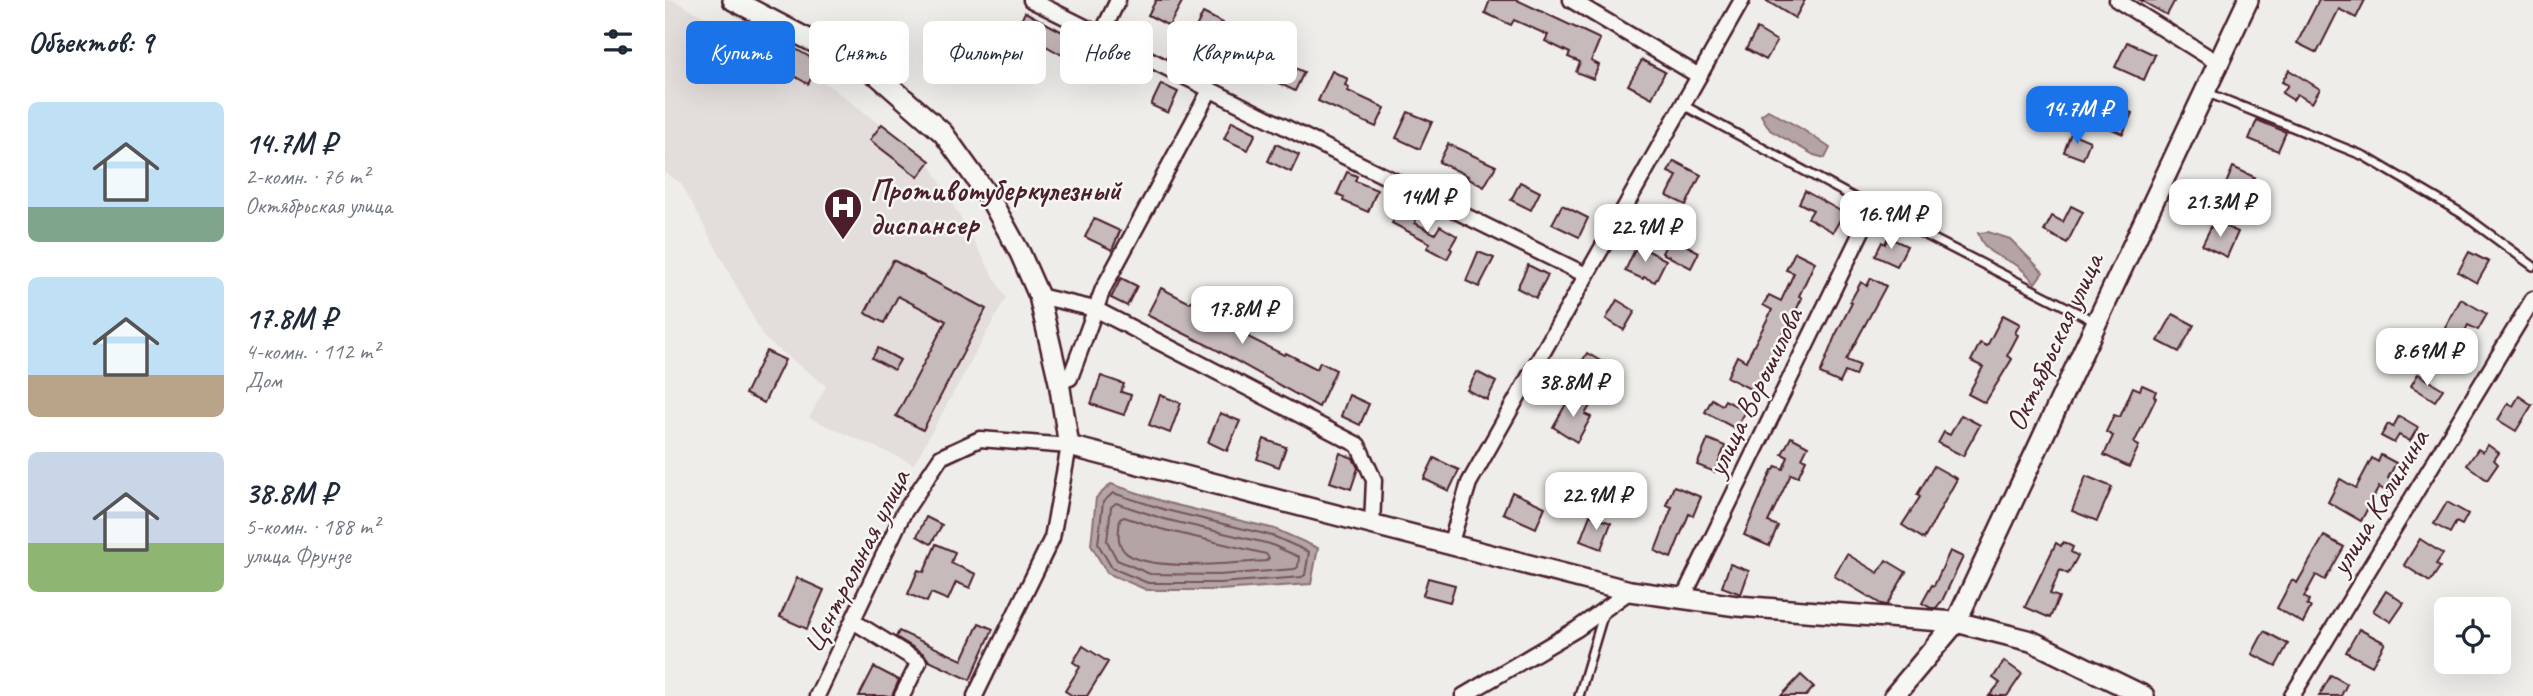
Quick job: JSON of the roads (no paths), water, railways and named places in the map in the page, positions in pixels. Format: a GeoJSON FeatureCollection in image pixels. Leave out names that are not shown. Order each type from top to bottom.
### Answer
{"type":"FeatureCollection","features":[{"type":"Feature","properties":{"kind":"street"},"geometry":{"type":"LineString","coordinates":[[733,0],[877,75],[943,133],[989,197],[1020,253],[1039,296],[1059,382],[1069,446],[1052,538],[975,696]]}},
{"type":"Feature","properties":{"kind":"street"},"geometry":{"type":"LineString","coordinates":[[1031,0],[1073,21]]}},
{"type":"Feature","properties":{"kind":"street"},"geometry":{"type":"LineString","coordinates":[[1108,21],[1118,0]]}},
{"type":"Feature","properties":{"kind":"street"},"geometry":{"type":"LineString","coordinates":[[1571,0],[1699,76]]}},
{"type":"Feature","properties":{"kind":"street"},"geometry":{"type":"LineString","coordinates":[[1450,545],[1469,483],[1742,0]]}},
{"type":"Feature","properties":{"kind":"street"},"geometry":{"type":"LineString","coordinates":[[2117,0],[2218,64]]}},
{"type":"Feature","properties":{"kind":"street","name":"Октябрьская улица"},"geometry":{"type":"LineString","coordinates":[[1894,696],[1956,622],[2248,0]]}},
{"type":"Feature","properties":{"kind":"street"},"geometry":{"type":"LineString","coordinates":[[1153,61],[1586,275]]}},
{"type":"Feature","properties":{"kind":"street"},"geometry":{"type":"LineString","coordinates":[[1059,382],[1070,378],[1094,309],[1210,90]]}},
{"type":"Feature","properties":{"kind":"street","name":"улица Ворошилова"},"geometry":{"type":"LineString","coordinates":[[1683,598],[1873,208]]}},
{"type":"Feature","properties":{"kind":"street"},"geometry":{"type":"LineString","coordinates":[[1039,296],[1094,309],[1359,445],[1374,480],[1372,525]]}},
{"type":"Feature","properties":{"kind":"street","name":"улица Калинина"},"geometry":{"type":"LineString","coordinates":[[2291,696],[2533,299]]}},
{"type":"Feature","properties":{"kind":"street","name":"Центральная улица"},"geometry":{"type":"LineString","coordinates":[[817,696],[903,514],[941,457],[980,439],[1069,446]]}},
{"type":"Feature","properties":{"kind":"street"},"geometry":{"type":"LineString","coordinates":[[1069,446],[1630,591],[1737,606],[1956,622],[2031,641],[2144,696]]}},
{"type":"Feature","properties":{"kind":"street"},"geometry":{"type":"LineString","coordinates":[[1463,696],[1577,629],[1630,591]]}},
{"type":"Feature","properties":{"kind":"street"},"geometry":{"type":"LineString","coordinates":[[853,621],[919,662],[902,696]]}},
{"type":"Feature","properties":{"kind":"lane"},"geometry":{"type":"LineString","coordinates":[[2204,92],[2364,156],[2461,213],[2533,266]]}},
{"type":"Feature","properties":{"kind":"lane"},"geometry":{"type":"LineString","coordinates":[[1683,105],[1873,208],[2097,322]]}},
{"type":"Feature","properties":{"kind":"lane"},"geometry":{"type":"LineString","coordinates":[[1579,696],[1606,608]]}},
{"type":"Feature","properties":{"kind":"water"},"geometry":{"type":"Polygon","coordinates":[[[1768,110],[1830,148],[1825,158],[1814,155],[1770,130],[1761,115],[1768,110]]]}},
{"type":"Feature","properties":{"kind":"water"},"geometry":{"type":"Polygon","coordinates":[[[1988,232],[2010,239],[2043,272],[2035,283],[2018,266],[1989,251],[1978,233],[1988,232]]]}},
{"type":"Feature","properties":{"kind":"water"},"geometry":{"type":"Polygon","coordinates":[[[1111,484],[1168,503],[1275,529],[1318,548],[1311,584],[1220,590],[1147,590],[1107,573],[1091,545],[1096,498],[1111,484]]]}},
{"type":"Feature","properties":{"kind":"place","name":"Противотуберкулезный диспансер"},"geometry":{"type":"Point","coordinates":[843,241]}}]}
